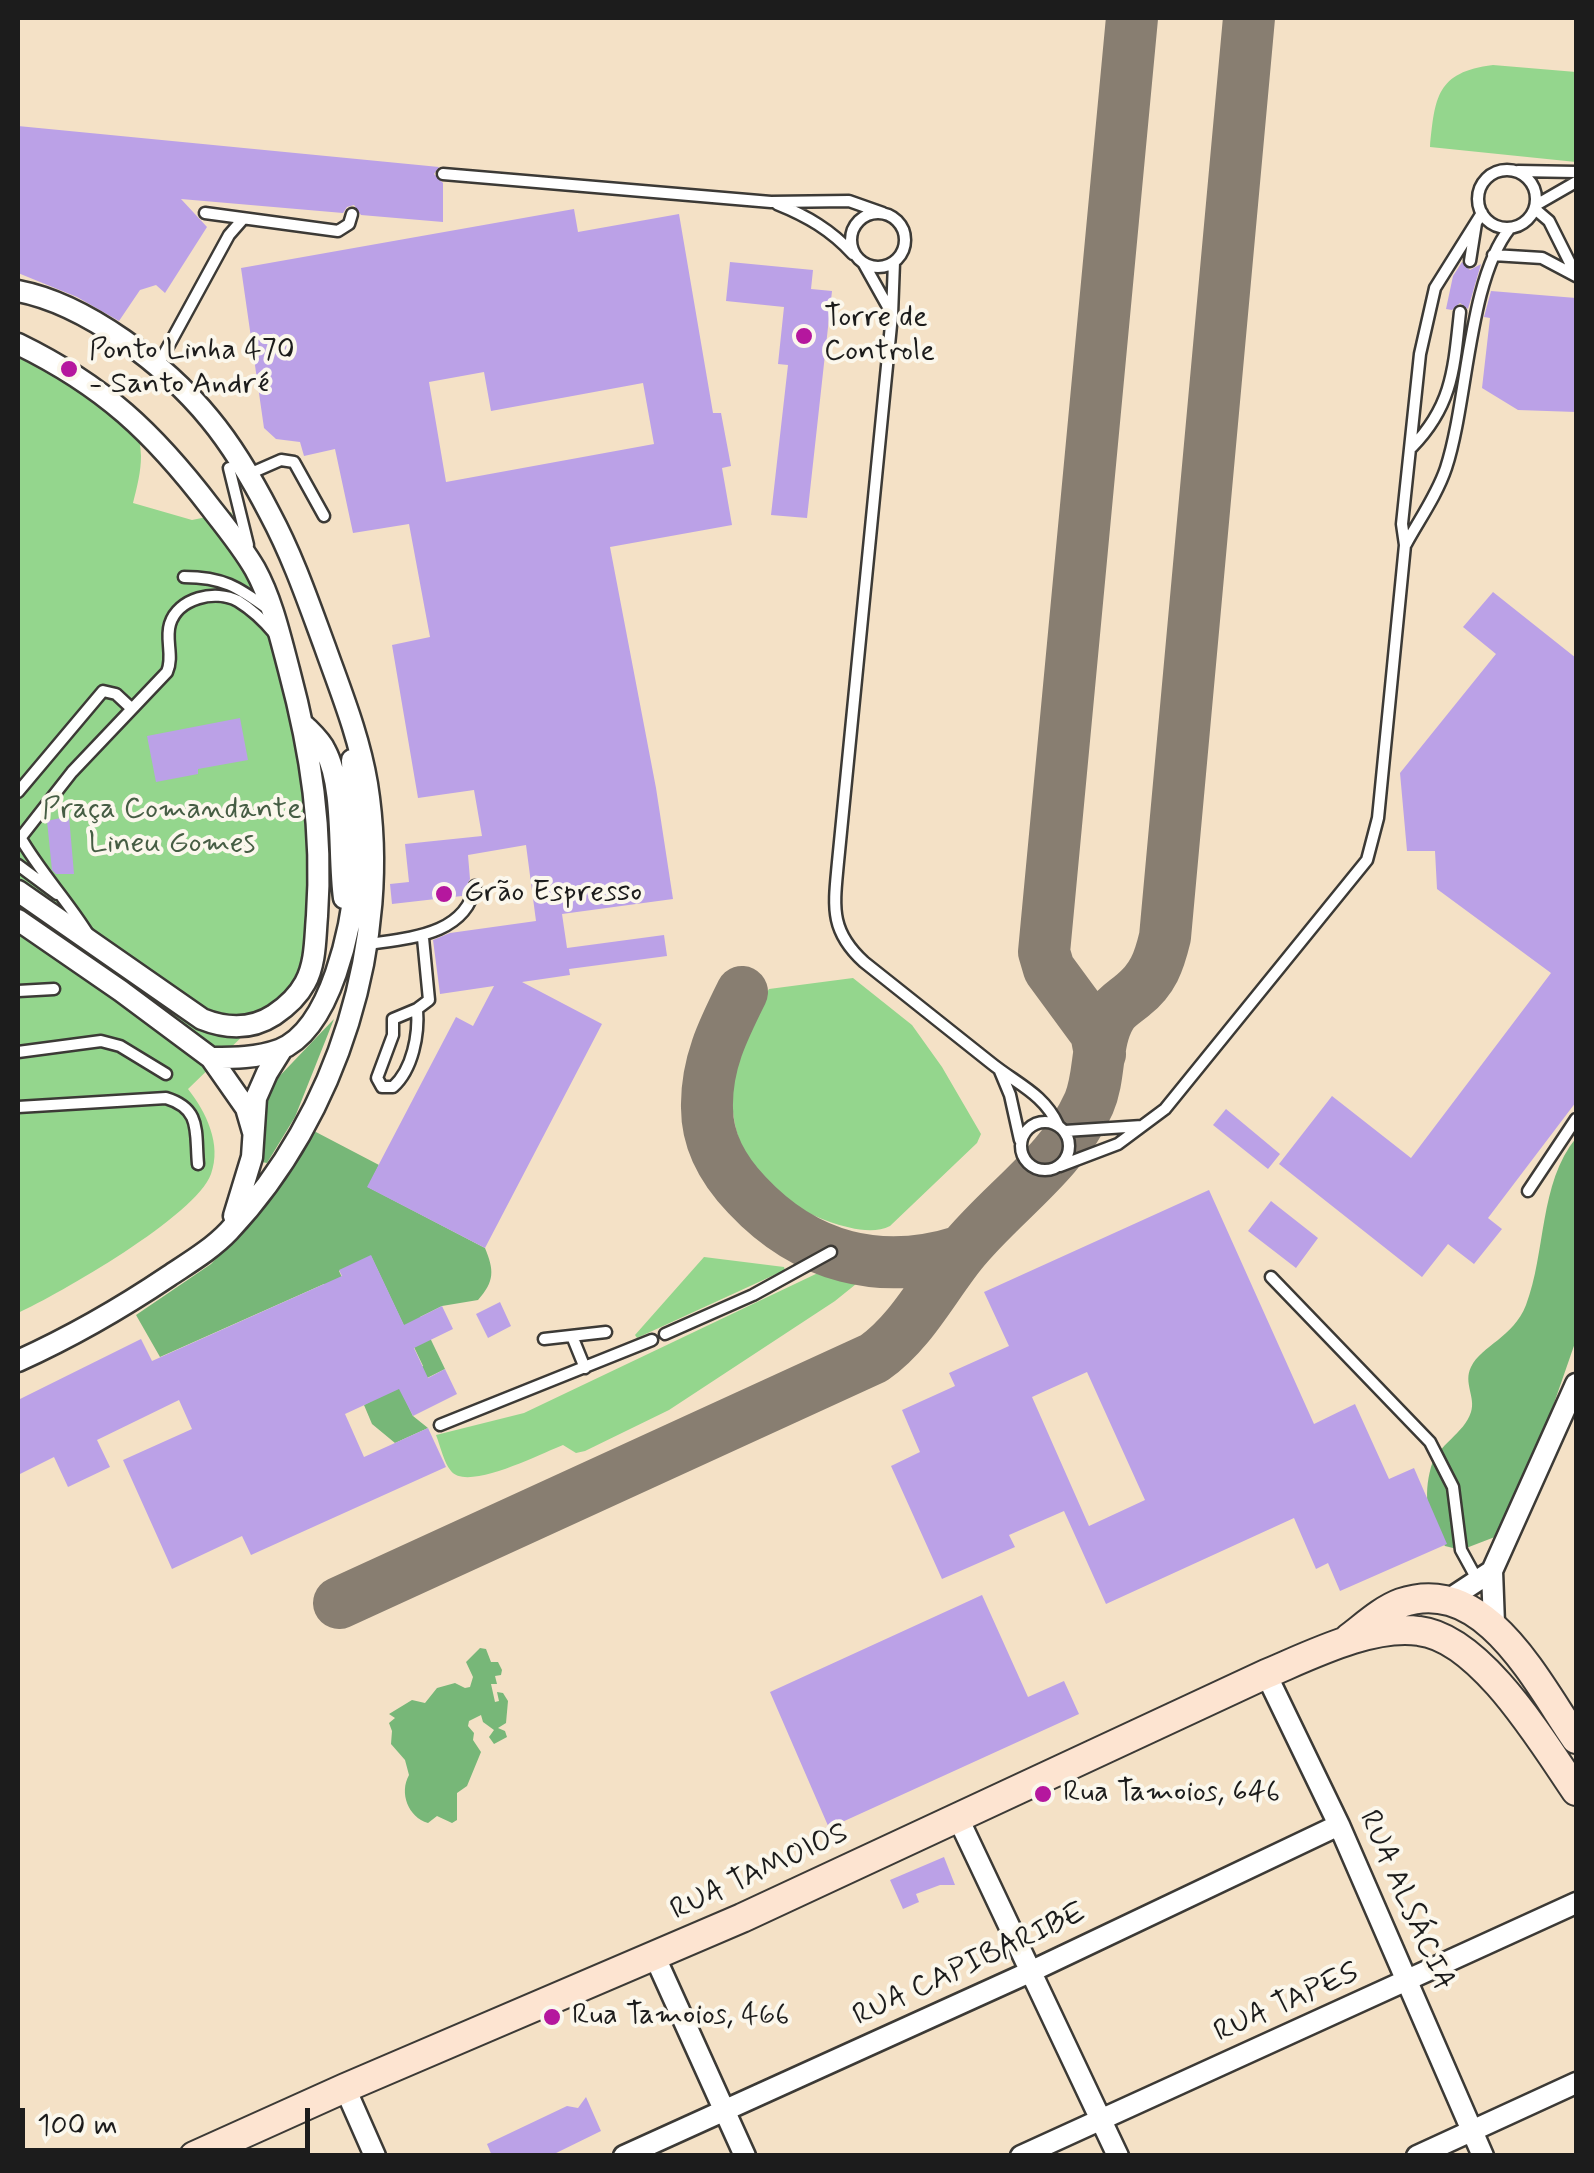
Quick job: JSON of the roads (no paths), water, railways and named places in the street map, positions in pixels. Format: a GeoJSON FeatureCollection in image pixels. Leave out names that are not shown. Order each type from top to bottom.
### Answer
{"type":"FeatureCollection","features":[{"type":"Feature","properties":{"kind":"main road","name":"RUA TAMOIOS"},"geometry":{"type":"LineString","coordinates":[[194,2156],[655,1957],[1266,1674],[1348,1640],[1398,1604],[1419,1599],[1448,1600]]}},
{"type":"Feature","properties":{"kind":"main road"},"geometry":{"type":"LineString","coordinates":[[1576,1739],[1494,1624],[1448,1600],[1427,1614],[1420,1630],[1459,1648],[1489,1676],[1576,1791]]}},
{"type":"Feature","properties":{"kind":"main road"},"geometry":{"type":"LineString","coordinates":[[1459,1648],[1480,1642],[1494,1624]]}},
{"type":"Feature","properties":{"kind":"main road","name":"RUA TAMOIOS"},"geometry":{"type":"LineString","coordinates":[[1348,1640],[1420,1630]]}},
{"type":"Feature","properties":{"kind":"street"},"geometry":{"type":"LineString","coordinates":[[18,291],[73,310],[156,367],[208,417],[299,572],[349,708],[367,784],[372,855],[369,944],[350,1016],[323,1088],[289,1153],[228,1232],[205,1252],[80,1333],[18,1361]]}},
{"type":"Feature","properties":{"kind":"street"},"geometry":{"type":"LineString","coordinates":[[18,344],[68,369],[109,398],[164,446],[255,570],[273,612],[304,724],[319,820],[320,868],[312,966],[296,996],[264,1021],[222,1027],[202,1019],[18,891]]}},
{"type":"Feature","properties":{"kind":"street"},"geometry":{"type":"LineString","coordinates":[[228,1232],[252,1157],[261,1083],[282,1049],[314,1017],[333,984],[350,914],[356,869],[349,708]]}},
{"type":"Feature","properties":{"kind":"street"},"geometry":{"type":"LineString","coordinates":[[304,724],[325,750],[330,766],[341,839],[342,884],[350,914]]}},
{"type":"Feature","properties":{"kind":"street"},"geometry":{"type":"LineString","coordinates":[[18,920],[211,1058],[246,1108],[253,1132]]}},
{"type":"Feature","properties":{"kind":"street"},"geometry":{"type":"LineString","coordinates":[[211,1058],[252,1057],[282,1049]]}},
{"type":"Feature","properties":{"kind":"street"},"geometry":{"type":"LineString","coordinates":[[1494,1624],[1488,1582],[1576,1387]]}},
{"type":"Feature","properties":{"kind":"street"},"geometry":{"type":"LineString","coordinates":[[1448,1600],[1488,1582]]}},
{"type":"Feature","properties":{"kind":"street","name":"RUA ALSÁCIA"},"geometry":{"type":"LineString","coordinates":[[1266,1674],[1339,1826],[1483,2156]]}},
{"type":"Feature","properties":{"kind":"street"},"geometry":{"type":"LineString","coordinates":[[958,1818],[1118,2156]]}},
{"type":"Feature","properties":{"kind":"street","name":"RUA CAPIBARIBE"},"geometry":{"type":"LineString","coordinates":[[624,2156],[1032,1972],[1339,1826]]}},
{"type":"Feature","properties":{"kind":"street","name":"RUA TAPES"},"geometry":{"type":"LineString","coordinates":[[1021,2156],[1576,1903]]}},
{"type":"Feature","properties":{"kind":"street"},"geometry":{"type":"LineString","coordinates":[[655,1957],[745,2156]]}},
{"type":"Feature","properties":{"kind":"street"},"geometry":{"type":"LineString","coordinates":[[1417,2156],[1576,2083]]}},
{"type":"Feature","properties":{"kind":"street"},"geometry":{"type":"LineString","coordinates":[[345,2088],[376,2156]]}},
{"type":"Feature","properties":{"kind":"lane"},"geometry":{"type":"LineString","coordinates":[[1470,261],[1481,187],[1494,174],[1511,170],[1576,172]]}},
{"type":"Feature","properties":{"kind":"lane"},"geometry":{"type":"LineString","coordinates":[[1511,170],[1534,186],[1535,207],[1549,221],[1576,276]]}},
{"type":"Feature","properties":{"kind":"lane"},"geometry":{"type":"LineString","coordinates":[[443,174],[771,202],[849,201],[883,213],[903,230],[904,247],[894,262],[834,902],[837,926],[848,948],[864,962],[1050,1106],[1070,1148],[1060,1166]]}},
{"type":"Feature","properties":{"kind":"lane"},"geometry":{"type":"LineString","coordinates":[[1479,218],[1494,226],[1521,225],[1535,207],[1576,182]]}},
{"type":"Feature","properties":{"kind":"lane"},"geometry":{"type":"LineString","coordinates":[[771,202],[818,223],[874,268],[894,262]]}},
{"type":"Feature","properties":{"kind":"lane"},"geometry":{"type":"LineString","coordinates":[[206,213],[338,230],[350,224],[352,214]]}},
{"type":"Feature","properties":{"kind":"lane"},"geometry":{"type":"LineString","coordinates":[[883,213],[857,222],[850,239],[892,315]]}},
{"type":"Feature","properties":{"kind":"lane"},"geometry":{"type":"LineString","coordinates":[[156,367],[242,218]]}},
{"type":"Feature","properties":{"kind":"lane"},"geometry":{"type":"LineString","coordinates":[[999,1070],[1010,1095],[1025,1160],[1032,1167],[1051,1170],[1118,1144],[1165,1108],[1367,860],[1375,839],[1406,545],[1402,524],[1420,354],[1435,288],[1479,218]]}},
{"type":"Feature","properties":{"kind":"lane"},"geometry":{"type":"LineString","coordinates":[[1406,545],[1445,470],[1492,255],[1510,228]]}},
{"type":"Feature","properties":{"kind":"lane"},"geometry":{"type":"LineString","coordinates":[[1492,255],[1542,258],[1576,276]]}},
{"type":"Feature","properties":{"kind":"lane"},"geometry":{"type":"LineString","coordinates":[[1411,448],[1448,398],[1460,312]]}},
{"type":"Feature","properties":{"kind":"lane"},"geometry":{"type":"LineString","coordinates":[[255,570],[239,471],[281,460],[294,462],[324,516]]}},
{"type":"Feature","properties":{"kind":"lane"},"geometry":{"type":"LineString","coordinates":[[184,577],[210,576],[225,581],[273,612]]}},
{"type":"Feature","properties":{"kind":"lane"},"geometry":{"type":"LineString","coordinates":[[94,944],[68,902],[19,839],[72,772],[167,672],[171,654],[169,626],[190,600],[224,596],[234,599],[260,618],[282,643]]}},
{"type":"Feature","properties":{"kind":"lane"},"geometry":{"type":"LineString","coordinates":[[18,792],[102,692],[116,694],[132,708]]}},
{"type":"Feature","properties":{"kind":"lane"},"geometry":{"type":"LineString","coordinates":[[18,865],[68,902]]}},
{"type":"Feature","properties":{"kind":"lane"},"geometry":{"type":"LineString","coordinates":[[369,944],[423,938],[460,915],[472,902],[475,886]]}},
{"type":"Feature","properties":{"kind":"lane"},"geometry":{"type":"LineString","coordinates":[[416,1008],[415,1045],[399,1082],[393,1087],[382,1087],[377,1078],[393,1035],[393,1018],[429,1000],[423,938]]}},
{"type":"Feature","properties":{"kind":"lane"},"geometry":{"type":"LineString","coordinates":[[18,991],[54,989]]}},
{"type":"Feature","properties":{"kind":"lane"},"geometry":{"type":"LineString","coordinates":[[18,1052],[102,1042],[120,1046],[166,1074]]}},
{"type":"Feature","properties":{"kind":"lane"},"geometry":{"type":"LineString","coordinates":[[18,1107],[166,1098],[181,1103],[194,1118],[198,1164]]}},
{"type":"Feature","properties":{"kind":"lane"},"geometry":{"type":"LineString","coordinates":[[1528,1191],[1576,1119]]}},
{"type":"Feature","properties":{"kind":"lane"},"geometry":{"type":"LineString","coordinates":[[1021,1142],[1024,1133],[1040,1122],[1062,1128],[1143,1126]]}},
{"type":"Feature","properties":{"kind":"lane"},"geometry":{"type":"LineString","coordinates":[[666,1334],[754,1296],[831,1252]]}},
{"type":"Feature","properties":{"kind":"lane"},"geometry":{"type":"LineString","coordinates":[[1272,1277],[1430,1442],[1453,1487],[1461,1550],[1488,1582]]}},
{"type":"Feature","properties":{"kind":"lane"},"geometry":{"type":"LineString","coordinates":[[544,1339],[606,1332]]}},
{"type":"Feature","properties":{"kind":"lane"},"geometry":{"type":"LineString","coordinates":[[572,1336],[585,1368]]}},
{"type":"Feature","properties":{"kind":"lane"},"geometry":{"type":"LineString","coordinates":[[440,1425],[652,1340]]}},
{"type":"Feature","properties":{"kind":"place","name":"Torre de Controle"},"geometry":{"type":"Point","coordinates":[804,336]}},
{"type":"Feature","properties":{"kind":"place","name":"Ponto Linha 470 - Santo André"},"geometry":{"type":"Point","coordinates":[69,369]}},
{"type":"Feature","properties":{"kind":"place","name":"Grão Espresso"},"geometry":{"type":"Point","coordinates":[444,894]}},
{"type":"Feature","properties":{"kind":"place","name":"Rua Tamoios, 646"},"geometry":{"type":"Point","coordinates":[1043,1794]}},
{"type":"Feature","properties":{"kind":"place","name":"Rua Tamoios, 466"},"geometry":{"type":"Point","coordinates":[552,2017]}},
{"type":"Feature","properties":{"kind":"park label","name":"Praça Comandante Lineu Gomes"},"geometry":{"type":"Point","coordinates":[172,828]}}]}
